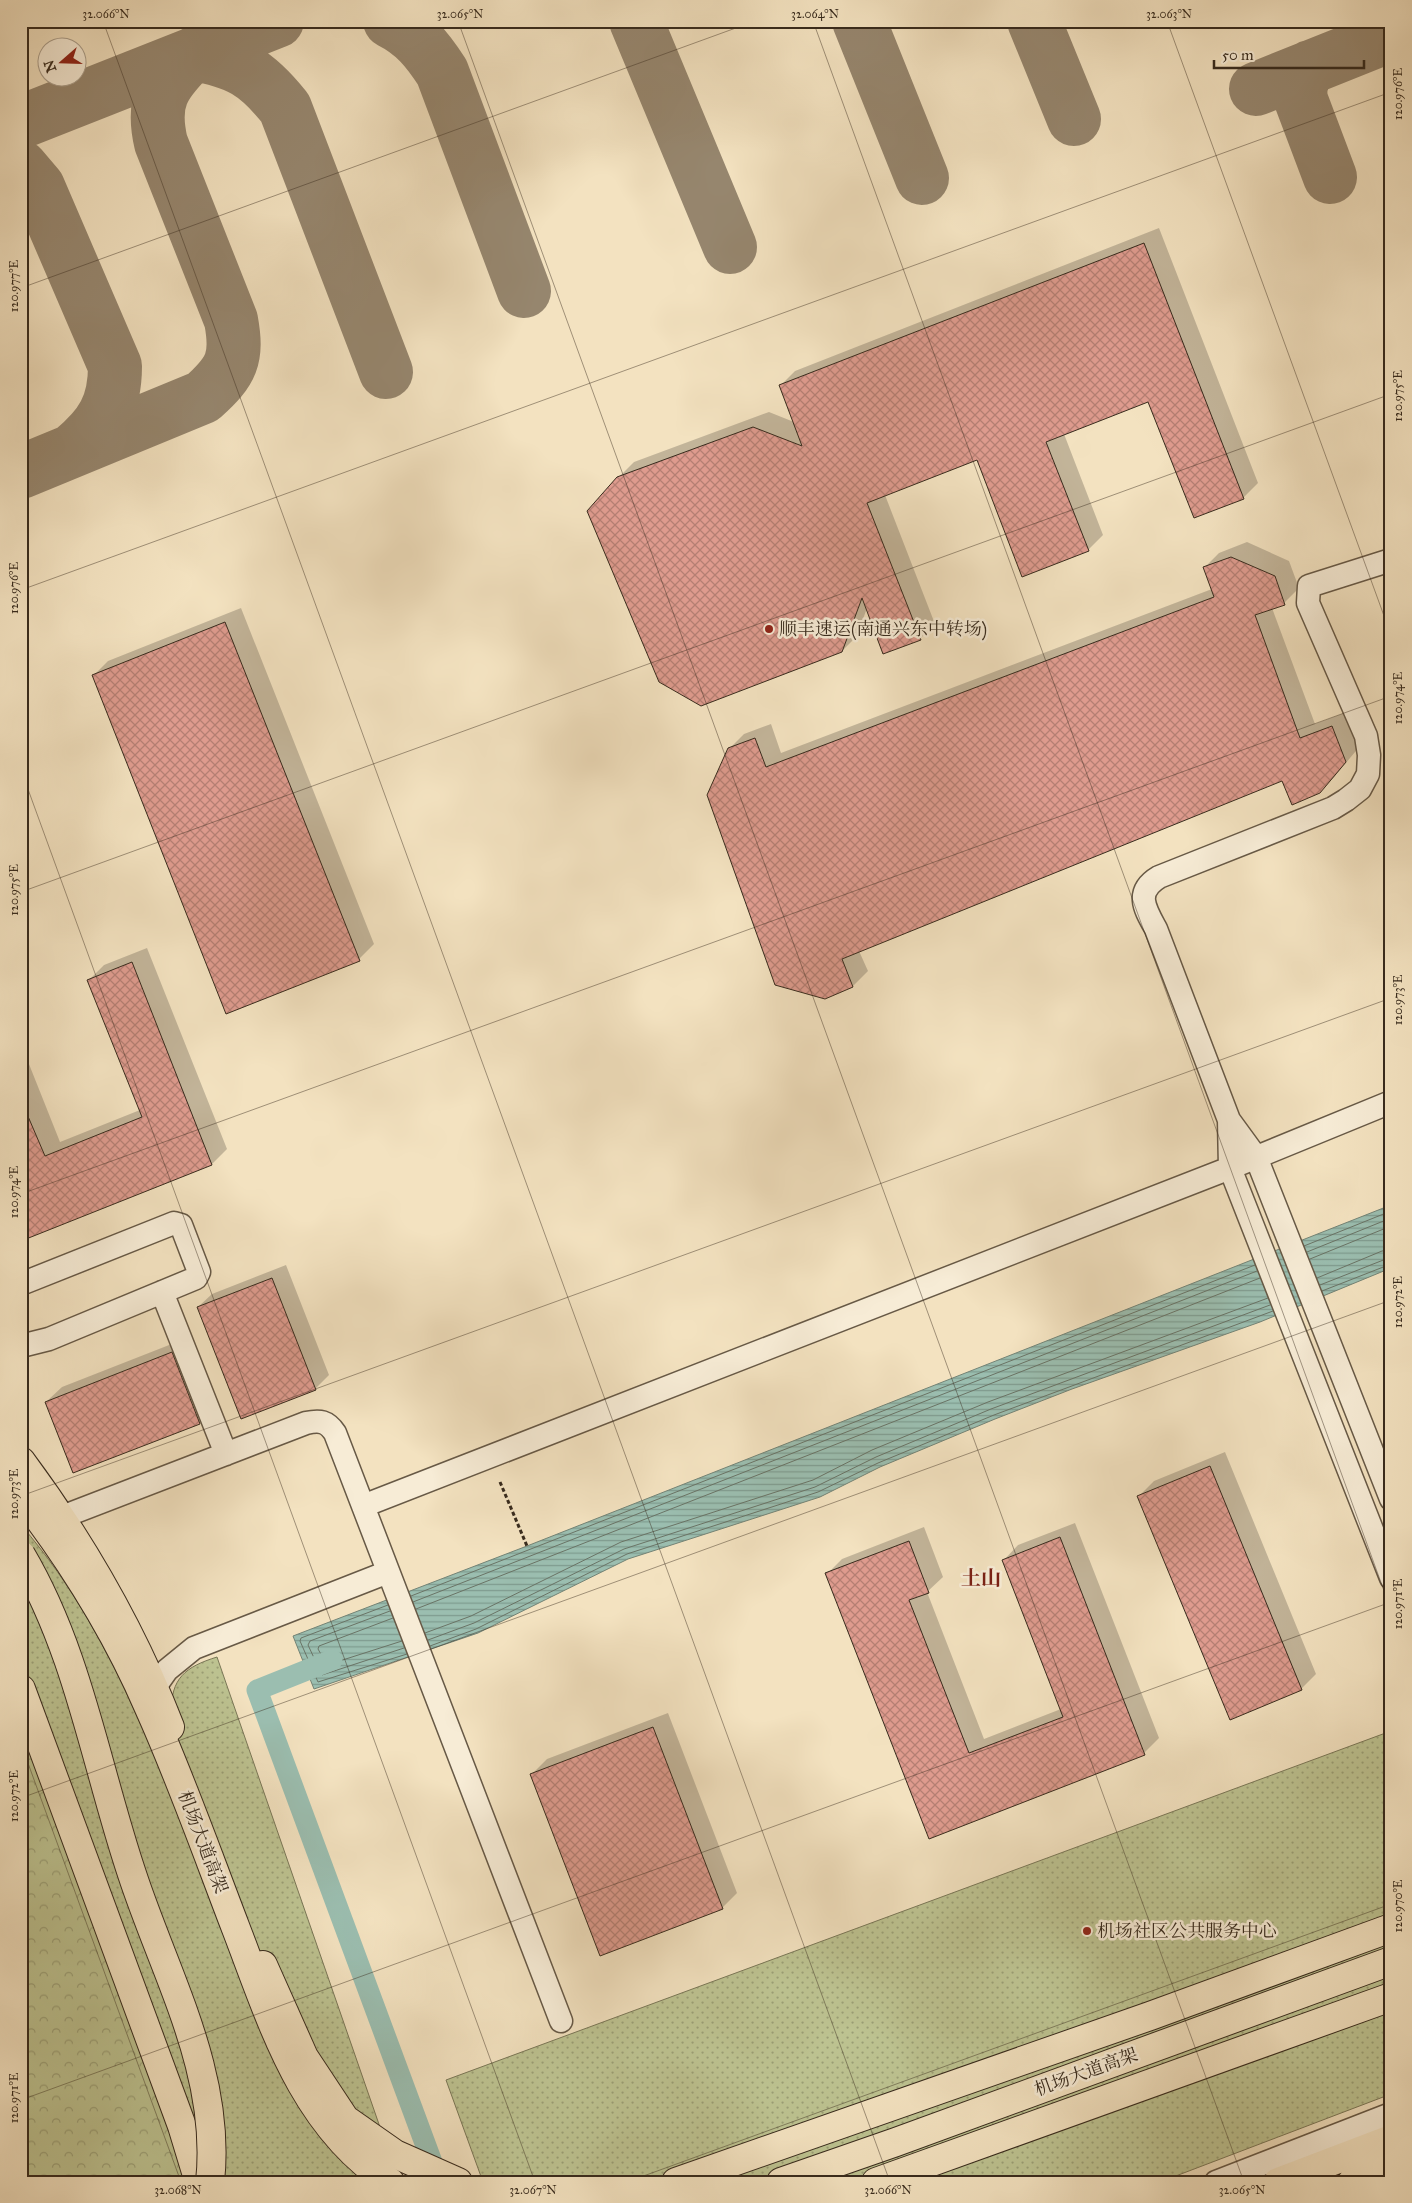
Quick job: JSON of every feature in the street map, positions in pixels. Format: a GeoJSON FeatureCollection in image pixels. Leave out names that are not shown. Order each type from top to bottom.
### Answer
{"type":"FeatureCollection","features":[{"type":"Feature","properties":{"kind":"main road"},"geometry":{"type":"LineString","coordinates":[[21,1461],[62,1517],[116,1609],[155,1687],[275,1993],[304,2057],[345,2118],[395,2154],[458,2182]]}},
{"type":"Feature","properties":{"kind":"main road","name":"机场大道高架"},"geometry":{"type":"LineString","coordinates":[[21,1494],[63,1550],[122,1650],[176,1772],[281,2045],[309,2098],[340,2139],[376,2173],[390,2182]]}},
{"type":"Feature","properties":{"kind":"main road"},"geometry":{"type":"LineString","coordinates":[[21,1554],[40,1587],[68,1657],[132,1874],[192,2035],[205,2081],[212,2128],[210,2182]]}},
{"type":"Feature","properties":{"kind":"main road"},"geometry":{"type":"LineString","coordinates":[[21,1689],[182,2126],[199,2182]]}},
{"type":"Feature","properties":{"kind":"main road"},"geometry":{"type":"LineString","coordinates":[[676,2182],[1391,1928]]}},
{"type":"Feature","properties":{"kind":"main road","name":"机场大道高架"},"geometry":{"type":"LineString","coordinates":[[781,2182],[896,2142],[1391,1961]]}},
{"type":"Feature","properties":{"kind":"main road"},"geometry":{"type":"LineString","coordinates":[[876,2182],[1391,1998]]}},
{"type":"Feature","properties":{"kind":"main road"},"geometry":{"type":"LineString","coordinates":[[182,2126],[214,2182]]}},
{"type":"Feature","properties":{"kind":"main road"},"geometry":{"type":"LineString","coordinates":[[1278,2182],[1391,2138]]}},
{"type":"Feature","properties":{"kind":"main road"},"geometry":{"type":"LineString","coordinates":[[1352,2182],[1391,2167]]}},
{"type":"Feature","properties":{"kind":"street"},"geometry":{"type":"LineString","coordinates":[[1391,560],[1309,586],[1307,595],[1308,603],[1366,736],[1368,774],[1360,788],[1346,800],[1332,808],[1159,877],[1146,888],[1143,897],[1145,908],[1156,929],[1229,1120],[1256,1157],[1391,1499]]}},
{"type":"Feature","properties":{"kind":"street"},"geometry":{"type":"LineString","coordinates":[[363,1506],[1230,1168],[1391,1102]]}},
{"type":"Feature","properties":{"kind":"street"},"geometry":{"type":"LineString","coordinates":[[1229,1120],[1230,1168],[1391,1578]]}},
{"type":"Feature","properties":{"kind":"street"},"geometry":{"type":"LineString","coordinates":[[21,1284],[174,1223],[181,1225],[199,1272],[196,1278],[49,1339],[21,1346]]}},
{"type":"Feature","properties":{"kind":"street"},"geometry":{"type":"LineString","coordinates":[[162,1292],[226,1454]]}},
{"type":"Feature","properties":{"kind":"street"},"geometry":{"type":"LineString","coordinates":[[62,1517],[306,1423],[322,1421],[329,1424],[335,1433],[561,2021]]}},
{"type":"Feature","properties":{"kind":"street"},"geometry":{"type":"LineString","coordinates":[[155,1687],[167,1670],[194,1648],[391,1580]]}},
{"type":"Feature","properties":{"kind":"street"},"geometry":{"type":"LineString","coordinates":[[1216,2182],[1391,2114]]}},
{"type":"Feature","properties":{"kind":"path"},"geometry":{"type":"LineString","coordinates":[[500,1482],[527,1546]]}},
{"type":"Feature","properties":{"kind":"green space"},"geometry":{"type":"Polygon","coordinates":[[[21,1525],[57,1571],[88,1620],[103,1646],[141,1725],[171,1713],[174,1691],[182,1676],[196,1665],[217,1657],[399,2182],[222,2182],[188,2111],[59,1770],[21,1663],[21,1525]]]}},
{"type":"Feature","properties":{"kind":"green space"},"geometry":{"type":"Polygon","coordinates":[[[21,1718],[192,2182],[21,2182],[21,1718]]]}},
{"type":"Feature","properties":{"kind":"green space"},"geometry":{"type":"Polygon","coordinates":[[[1391,1731],[1391,2094],[1160,2182],[483,2182],[446,2080],[1391,1731]]]}},
{"type":"Feature","properties":{"kind":"water"},"geometry":{"type":"Polygon","coordinates":[[[1391,1205],[1391,1268],[1260,1322],[1072,1389],[995,1419],[880,1467],[820,1497],[628,1559],[478,1633],[314,1689],[293,1636],[527,1546],[1391,1205]]]}},
{"type":"Feature","properties":{"kind":"building"},"geometry":{"type":"Polygon","coordinates":[[[1144,243],[1244,499],[1194,518],[1148,402],[1046,442],[1089,551],[1022,577],[977,460],[867,503],[921,640],[883,654],[862,598],[842,652],[701,706],[659,682],[587,511],[617,477],[753,427],[802,446],[779,385],[1144,243]]]}},
{"type":"Feature","properties":{"kind":"building"},"geometry":{"type":"Polygon","coordinates":[[[1231,557],[1275,576],[1285,605],[1255,615],[1300,738],[1332,726],[1346,762],[1320,793],[1292,805],[1282,781],[842,959],[853,987],[825,999],[775,985],[707,795],[728,748],[755,738],[766,767],[1214,597],[1203,567],[1231,557]]]}},
{"type":"Feature","properties":{"kind":"building"},"geometry":{"type":"Polygon","coordinates":[[[225,622],[360,961],[226,1014],[92,675],[225,622]]]}},
{"type":"Feature","properties":{"kind":"building"},"geometry":{"type":"Polygon","coordinates":[[[132,962],[212,1165],[21,1241],[21,1100],[45,1156],[142,1117],[87,980],[132,962]]]}},
{"type":"Feature","properties":{"kind":"building"},"geometry":{"type":"Polygon","coordinates":[[[272,1278],[316,1390],[241,1419],[197,1307],[272,1278]]]}},
{"type":"Feature","properties":{"kind":"building"},"geometry":{"type":"Polygon","coordinates":[[[172,1352],[200,1424],[73,1473],[45,1402],[172,1352]]]}},
{"type":"Feature","properties":{"kind":"building"},"geometry":{"type":"Polygon","coordinates":[[[1210,1466],[1302,1690],[1230,1720],[1137,1496],[1210,1466]]]}},
{"type":"Feature","properties":{"kind":"building"},"geometry":{"type":"Polygon","coordinates":[[[1060,1537],[1145,1755],[929,1839],[825,1573],[909,1541],[929,1593],[909,1600],[969,1753],[1063,1717],[1002,1560],[1060,1537]]]}},
{"type":"Feature","properties":{"kind":"building"},"geometry":{"type":"Polygon","coordinates":[[[653,1727],[723,1909],[600,1956],[530,1774],[653,1727]]]}},
{"type":"Feature","properties":{"kind":"waterway"},"geometry":{"type":"LineString","coordinates":[[332,1660],[257,1690],[439,2181]]}},
{"type":"Feature","properties":{"kind":"taxiway"},"geometry":{"type":"LineString","coordinates":[[21,122],[277,21]]}},
{"type":"Feature","properties":{"kind":"taxiway"},"geometry":{"type":"LineString","coordinates":[[390,21],[419,42],[442,72],[524,291]]}},
{"type":"Feature","properties":{"kind":"taxiway"},"geometry":{"type":"LineString","coordinates":[[636,21],[730,247]]}},
{"type":"Feature","properties":{"kind":"taxiway"},"geometry":{"type":"LineString","coordinates":[[859,21],[922,178]]}},
{"type":"Feature","properties":{"kind":"taxiway"},"geometry":{"type":"LineString","coordinates":[[1034,21],[1074,119]]}},
{"type":"Feature","properties":{"kind":"taxiway"},"geometry":{"type":"LineString","coordinates":[[1256,89],[1391,35]]}},
{"type":"Feature","properties":{"kind":"taxiway"},"geometry":{"type":"LineString","coordinates":[[21,472],[203,397],[221,379],[230,363],[234,344],[231,320],[161,143],[158,128],[159,104],[162,94],[167,84],[193,54],[223,61],[246,71],[265,86],[285,108],[386,372]]}},
{"type":"Feature","properties":{"kind":"taxiway"},"geometry":{"type":"LineString","coordinates":[[1310,67],[1302,83],[1300,91],[1301,100],[1330,177]]}},
{"type":"Feature","properties":{"kind":"taxiway"},"geometry":{"type":"LineString","coordinates":[[21,167],[38,187],[115,366],[113,392],[105,414],[92,432],[73,450]]}},
{"type":"Feature","properties":{"kind":"place","name":"顺丰速运(南通兴东中转场)"},"geometry":{"type":"Point","coordinates":[769,629]}},
{"type":"Feature","properties":{"kind":"place","name":"机场社区公共服务中心"},"geometry":{"type":"Point","coordinates":[1087,1931]}},
{"type":"Feature","properties":{"kind":"district","name":"土山"},"geometry":{"type":"Point","coordinates":[981,1578]}}]}
